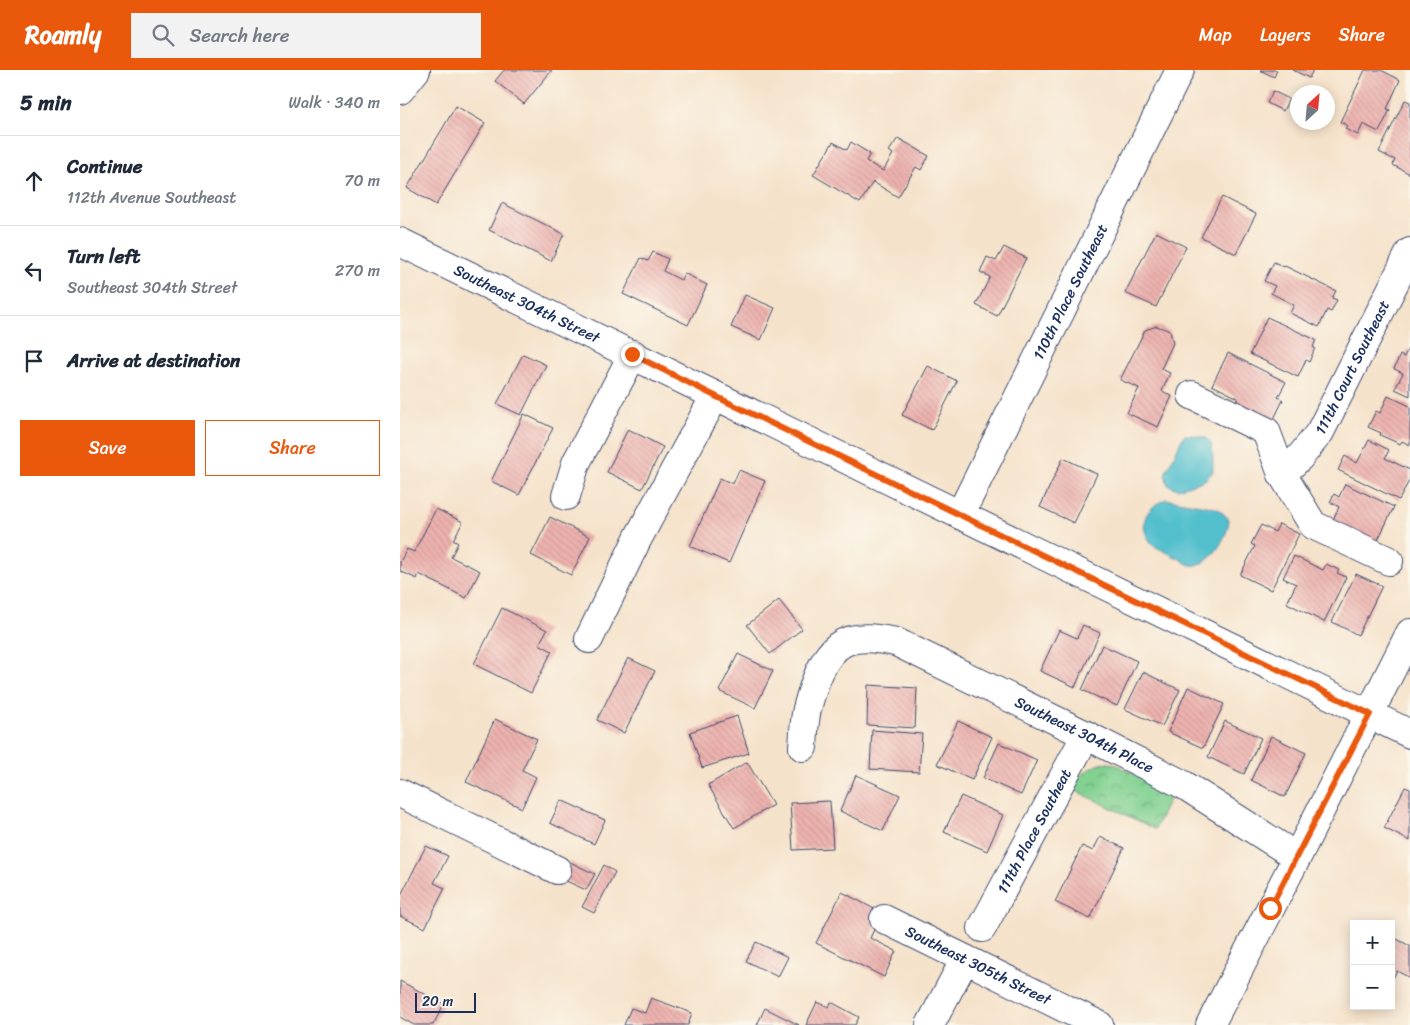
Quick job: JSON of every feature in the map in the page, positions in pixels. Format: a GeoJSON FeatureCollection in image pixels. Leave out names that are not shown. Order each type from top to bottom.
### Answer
{"type":"FeatureCollection","features":[{"type":"Feature","properties":{"kind":"street"},"geometry":{"type":"LineString","coordinates":[[400,90],[416,70]]}},
{"type":"Feature","properties":{"kind":"street","name":"110th Place Southeast"},"geometry":{"type":"LineString","coordinates":[[960,514],[1180,70]]}},
{"type":"Feature","properties":{"kind":"street","name":"Southeast 304th Street"},"geometry":{"type":"LineString","coordinates":[[400,242],[1410,734]]}},
{"type":"Feature","properties":{"kind":"street","name":"111th Court Southeast"},"geometry":{"type":"LineString","coordinates":[[1282,474],[1300,457],[1320,432],[1410,252]]}},
{"type":"Feature","properties":{"kind":"street"},"geometry":{"type":"LineString","coordinates":[[566,496],[576,463],[632,354]]}},
{"type":"Feature","properties":{"kind":"street"},"geometry":{"type":"LineString","coordinates":[[1192,395],[1266,431],[1282,474],[1313,525],[1389,561]]}},
{"type":"Feature","properties":{"kind":"street"},"geometry":{"type":"LineString","coordinates":[[589,639],[638,538],[715,396]]}},
{"type":"Feature","properties":{"kind":"street"},"geometry":{"type":"LineString","coordinates":[[1210,1025],[1410,633]]}},
{"type":"Feature","properties":{"kind":"street","name":"Southeast 304th Place"},"geometry":{"type":"LineString","coordinates":[[803,747],[807,710],[820,671],[829,655],[842,644],[860,638],[896,642],[1184,785],[1297,856]]}},
{"type":"Feature","properties":{"kind":"street","name":"111th Place Southeat"},"geometry":{"type":"LineString","coordinates":[[982,928],[1086,735]]}},
{"type":"Feature","properties":{"kind":"street"},"geometry":{"type":"LineString","coordinates":[[400,793],[556,870]]}},
{"type":"Feature","properties":{"kind":"street","name":"Southeast 305th Street"},"geometry":{"type":"LineString","coordinates":[[884,918],[1098,1025]]}},
{"type":"Feature","properties":{"kind":"street"},"geometry":{"type":"LineString","coordinates":[[930,1025],[965,959]]}},
{"type":"Feature","properties":{"kind":"green space"},"geometry":{"type":"Polygon","coordinates":[[[1108,763],[1115,764],[1172,793],[1155,829],[1070,788],[1091,768],[1108,763]]]}},
{"type":"Feature","properties":{"kind":"water"},"geometry":{"type":"Polygon","coordinates":[[[1184,435],[1203,437],[1211,443],[1213,472],[1205,480],[1178,489],[1168,485],[1165,474],[1184,435]]]}},
{"type":"Feature","properties":{"kind":"water"},"geometry":{"type":"Polygon","coordinates":[[[1166,499],[1212,507],[1218,509],[1229,519],[1222,542],[1205,562],[1189,565],[1152,545],[1147,537],[1144,524],[1148,512],[1166,499]]]}},
{"type":"Feature","properties":{"kind":"building"},"geometry":{"type":"Polygon","coordinates":[[[504,70],[552,70],[524,104],[495,81],[504,70]]]}},
{"type":"Feature","properties":{"kind":"building"},"geometry":{"type":"Polygon","coordinates":[[[1260,70],[1277,70],[1274,77],[1260,70]]]}},
{"type":"Feature","properties":{"kind":"building"},"geometry":{"type":"Polygon","coordinates":[[[1293,70],[1313,70],[1309,78],[1293,70]]]}},
{"type":"Feature","properties":{"kind":"building"},"geometry":{"type":"Polygon","coordinates":[[[1365,70],[1381,70],[1400,80],[1387,109],[1390,110],[1379,132],[1363,124],[1358,135],[1345,129],[1347,125],[1340,122],[1365,70]]]}},
{"type":"Feature","properties":{"kind":"building"},"geometry":{"type":"Polygon","coordinates":[[[1273,91],[1289,99],[1283,111],[1267,103],[1273,91]]]}},
{"type":"Feature","properties":{"kind":"building"},"geometry":{"type":"Polygon","coordinates":[[[1405,100],[1410,102],[1410,174],[1393,165],[1395,160],[1379,152],[1405,100]]]}},
{"type":"Feature","properties":{"kind":"building"},"geometry":{"type":"Polygon","coordinates":[[[456,106],[485,123],[436,205],[407,188],[456,106]]]}},
{"type":"Feature","properties":{"kind":"building"},"geometry":{"type":"Polygon","coordinates":[[[898,138],[929,156],[921,170],[916,167],[898,197],[873,182],[860,203],[813,175],[833,142],[847,150],[851,142],[870,154],[866,161],[883,171],[893,154],[889,151],[898,138]]]}},
{"type":"Feature","properties":{"kind":"building"},"geometry":{"type":"Polygon","coordinates":[[[1222,197],[1256,214],[1236,254],[1201,237],[1222,197]]]}},
{"type":"Feature","properties":{"kind":"building"},"geometry":{"type":"Polygon","coordinates":[[[502,203],[564,234],[551,261],[489,230],[502,203]]]}},
{"type":"Feature","properties":{"kind":"building"},"geometry":{"type":"Polygon","coordinates":[[[1156,232],[1186,247],[1156,307],[1125,293],[1156,232]]]}},
{"type":"Feature","properties":{"kind":"building"},"geometry":{"type":"Polygon","coordinates":[[[1004,247],[1026,258],[997,316],[976,305],[990,277],[980,272],[987,257],[996,261],[1004,247]]]}},
{"type":"Feature","properties":{"kind":"building"},"geometry":{"type":"Polygon","coordinates":[[[653,252],[668,259],[663,271],[681,280],[684,273],[707,285],[688,325],[623,294],[641,258],[648,261],[653,252]]]}},
{"type":"Feature","properties":{"kind":"building"},"geometry":{"type":"Polygon","coordinates":[[[1274,262],[1336,291],[1332,298],[1337,300],[1331,312],[1327,310],[1319,327],[1290,313],[1294,305],[1271,293],[1275,286],[1264,281],[1274,262]]]}},
{"type":"Feature","properties":{"kind":"building"},"geometry":{"type":"Polygon","coordinates":[[[745,295],[775,308],[761,340],[731,327],[745,295]]]}},
{"type":"Feature","properties":{"kind":"building"},"geometry":{"type":"Polygon","coordinates":[[[1267,317],[1316,340],[1309,362],[1306,360],[1298,377],[1250,354],[1267,317]]]}},
{"type":"Feature","properties":{"kind":"building"},"geometry":{"type":"Polygon","coordinates":[[[1157,326],[1170,331],[1173,343],[1161,369],[1170,373],[1162,391],[1172,396],[1158,427],[1127,413],[1139,388],[1120,380],[1145,330],[1157,326]]]}},
{"type":"Feature","properties":{"kind":"building"},"geometry":{"type":"Polygon","coordinates":[[[1408,349],[1410,350],[1410,396],[1395,389],[1403,373],[1394,369],[1400,355],[1404,357],[1408,349]]]}},
{"type":"Feature","properties":{"kind":"building"},"geometry":{"type":"Polygon","coordinates":[[[1228,353],[1286,382],[1278,397],[1283,400],[1273,421],[1236,402],[1238,398],[1212,385],[1228,353]]]}},
{"type":"Feature","properties":{"kind":"building"},"geometry":{"type":"Polygon","coordinates":[[[523,354],[546,365],[521,415],[497,404],[523,354]]]}},
{"type":"Feature","properties":{"kind":"building"},"geometry":{"type":"Polygon","coordinates":[[[928,366],[957,381],[932,430],[902,415],[928,366]]]}},
{"type":"Feature","properties":{"kind":"building"},"geometry":{"type":"Polygon","coordinates":[[[1388,396],[1410,406],[1410,445],[1402,441],[1400,444],[1368,427],[1376,411],[1380,413],[1388,396]]]}},
{"type":"Feature","properties":{"kind":"building"},"geometry":{"type":"Polygon","coordinates":[[[524,414],[553,428],[519,495],[491,481],[524,414]]]}},
{"type":"Feature","properties":{"kind":"building"},"geometry":{"type":"Polygon","coordinates":[[[628,429],[663,447],[642,489],[607,472],[628,429]]]}},
{"type":"Feature","properties":{"kind":"building"},"geometry":{"type":"Polygon","coordinates":[[[1369,440],[1389,450],[1385,458],[1410,470],[1410,479],[1399,500],[1338,470],[1345,456],[1357,463],[1369,440]]]}},
{"type":"Feature","properties":{"kind":"building"},"geometry":{"type":"Polygon","coordinates":[[[1063,458],[1097,474],[1074,523],[1040,507],[1063,458]]]}},
{"type":"Feature","properties":{"kind":"building"},"geometry":{"type":"Polygon","coordinates":[[[739,470],[765,481],[729,563],[690,546],[720,478],[733,484],[739,470]]]}},
{"type":"Feature","properties":{"kind":"building"},"geometry":{"type":"Polygon","coordinates":[[[1345,484],[1394,507],[1375,546],[1331,524],[1339,507],[1330,502],[1334,494],[1339,497],[1345,484]]]}},
{"type":"Feature","properties":{"kind":"building"},"geometry":{"type":"Polygon","coordinates":[[[436,509],[463,522],[453,540],[458,543],[451,557],[480,571],[466,598],[419,574],[417,579],[400,571],[400,562],[407,549],[414,552],[436,509]]]}},
{"type":"Feature","properties":{"kind":"building"},"geometry":{"type":"Polygon","coordinates":[[[550,517],[590,537],[571,575],[531,555],[550,517]]]}},
{"type":"Feature","properties":{"kind":"building"},"geometry":{"type":"Polygon","coordinates":[[[1279,524],[1299,534],[1271,590],[1240,575],[1255,546],[1251,544],[1261,525],[1275,532],[1279,524]]]}},
{"type":"Feature","properties":{"kind":"building"},"geometry":{"type":"Polygon","coordinates":[[[1294,556],[1323,570],[1326,564],[1339,570],[1337,573],[1346,577],[1324,622],[1287,603],[1296,584],[1283,578],[1294,556]]]}},
{"type":"Feature","properties":{"kind":"building"},"geometry":{"type":"Polygon","coordinates":[[[1356,574],[1382,586],[1358,635],[1332,622],[1356,574]]]}},
{"type":"Feature","properties":{"kind":"building"},"geometry":{"type":"Polygon","coordinates":[[[779,600],[802,629],[770,654],[747,625],[779,600]]]}},
{"type":"Feature","properties":{"kind":"building"},"geometry":{"type":"Polygon","coordinates":[[[502,608],[547,630],[539,644],[552,651],[531,693],[474,664],[502,608]]]}},
{"type":"Feature","properties":{"kind":"building"},"geometry":{"type":"Polygon","coordinates":[[[1083,625],[1100,633],[1075,687],[1040,671],[1059,630],[1077,638],[1083,625]]]}},
{"type":"Feature","properties":{"kind":"building"},"geometry":{"type":"Polygon","coordinates":[[[1102,645],[1137,661],[1117,706],[1082,690],[1102,645]]]}},
{"type":"Feature","properties":{"kind":"building"},"geometry":{"type":"Polygon","coordinates":[[[738,654],[773,671],[755,708],[719,691],[738,654]]]}},
{"type":"Feature","properties":{"kind":"building"},"geometry":{"type":"Polygon","coordinates":[[[628,658],[655,671],[624,733],[597,720],[628,658]]]}},
{"type":"Feature","properties":{"kind":"building"},"geometry":{"type":"Polygon","coordinates":[[[1143,672],[1180,690],[1162,726],[1125,709],[1143,672]]]}},
{"type":"Feature","properties":{"kind":"building"},"geometry":{"type":"Polygon","coordinates":[[[868,685],[917,688],[915,728],[867,725],[868,685]]]}},
{"type":"Feature","properties":{"kind":"building"},"geometry":{"type":"Polygon","coordinates":[[[1188,687],[1224,704],[1203,748],[1168,732],[1188,687]]]}},
{"type":"Feature","properties":{"kind":"building"},"geometry":{"type":"Polygon","coordinates":[[[737,716],[749,753],[702,768],[690,732],[737,716]]]}},
{"type":"Feature","properties":{"kind":"building"},"geometry":{"type":"Polygon","coordinates":[[[495,719],[537,739],[522,770],[536,777],[522,808],[466,782],[495,719]]]}},
{"type":"Feature","properties":{"kind":"building"},"geometry":{"type":"Polygon","coordinates":[[[958,721],[992,737],[972,780],[937,764],[958,721]]]}},
{"type":"Feature","properties":{"kind":"building"},"geometry":{"type":"Polygon","coordinates":[[[1225,721],[1261,738],[1244,774],[1208,757],[1225,721]]]}},
{"type":"Feature","properties":{"kind":"building"},"geometry":{"type":"Polygon","coordinates":[[[872,730],[922,734],[919,772],[870,769],[872,730]]]}},
{"type":"Feature","properties":{"kind":"building"},"geometry":{"type":"Polygon","coordinates":[[[1271,736],[1306,753],[1285,797],[1251,780],[1271,736]]]}},
{"type":"Feature","properties":{"kind":"building"},"geometry":{"type":"Polygon","coordinates":[[[999,743],[1037,760],[1021,795],[983,778],[999,743]]]}},
{"type":"Feature","properties":{"kind":"building"},"geometry":{"type":"Polygon","coordinates":[[[747,762],[773,805],[734,828],[708,785],[747,762]]]}},
{"type":"Feature","properties":{"kind":"building"},"geometry":{"type":"Polygon","coordinates":[[[856,775],[900,795],[883,831],[840,811],[856,775]]]}},
{"type":"Feature","properties":{"kind":"building"},"geometry":{"type":"Polygon","coordinates":[[[1405,787],[1410,789],[1410,841],[1384,828],[1405,787]]]}},
{"type":"Feature","properties":{"kind":"building"},"geometry":{"type":"Polygon","coordinates":[[[961,796],[1003,815],[987,851],[944,832],[961,796]]]}},
{"type":"Feature","properties":{"kind":"building"},"geometry":{"type":"Polygon","coordinates":[[[561,800],[605,820],[594,844],[550,823],[561,800]]]}},
{"type":"Feature","properties":{"kind":"building"},"geometry":{"type":"Polygon","coordinates":[[[830,801],[833,848],[793,850],[790,803],[830,801]]]}},
{"type":"Feature","properties":{"kind":"building"},"geometry":{"type":"Polygon","coordinates":[[[1100,837],[1124,848],[1090,919],[1055,902],[1082,846],[1093,851],[1100,837]]]}},
{"type":"Feature","properties":{"kind":"building"},"geometry":{"type":"Polygon","coordinates":[[[426,846],[448,856],[434,883],[445,888],[425,928],[400,916],[400,897],[426,846]]]}},
{"type":"Feature","properties":{"kind":"building"},"geometry":{"type":"Polygon","coordinates":[[[570,862],[595,874],[586,890],[562,879],[570,862]]]}},
{"type":"Feature","properties":{"kind":"building"},"geometry":{"type":"Polygon","coordinates":[[[604,865],[615,872],[594,913],[582,907],[604,865]]]}},
{"type":"Feature","properties":{"kind":"building"},"geometry":{"type":"Polygon","coordinates":[[[842,892],[882,913],[870,938],[896,951],[884,977],[816,943],[842,892]]]}},
{"type":"Feature","properties":{"kind":"building"},"geometry":{"type":"Polygon","coordinates":[[[1395,938],[1410,946],[1410,978],[1397,971],[1395,974],[1395,938]]]}},
{"type":"Feature","properties":{"kind":"building"},"geometry":{"type":"Polygon","coordinates":[[[756,942],[788,957],[778,977],[746,961],[756,942]]]}},
{"type":"Feature","properties":{"kind":"building"},"geometry":{"type":"Polygon","coordinates":[[[400,981],[444,1004],[433,1025],[414,1025],[400,1017],[400,981]]]}},
{"type":"Feature","properties":{"kind":"building"},"geometry":{"type":"Polygon","coordinates":[[[651,998],[692,1013],[688,1025],[624,1025],[631,1008],[645,1013],[651,998]]]}},
{"type":"Feature","properties":{"kind":"building"},"geometry":{"type":"Polygon","coordinates":[[[817,1002],[829,1007],[831,1002],[859,1017],[855,1025],[806,1025],[817,1002]]]}},
{"type":"Feature","properties":{"kind":"building"},"geometry":{"type":"Polygon","coordinates":[[[765,1008],[799,1025],[757,1025],[765,1008]]]}},
{"type":"Feature","properties":{"kind":"route"},"geometry":{"type":"LineString","coordinates":[[632,354],[1370,714],[1270,908]]}}]}
